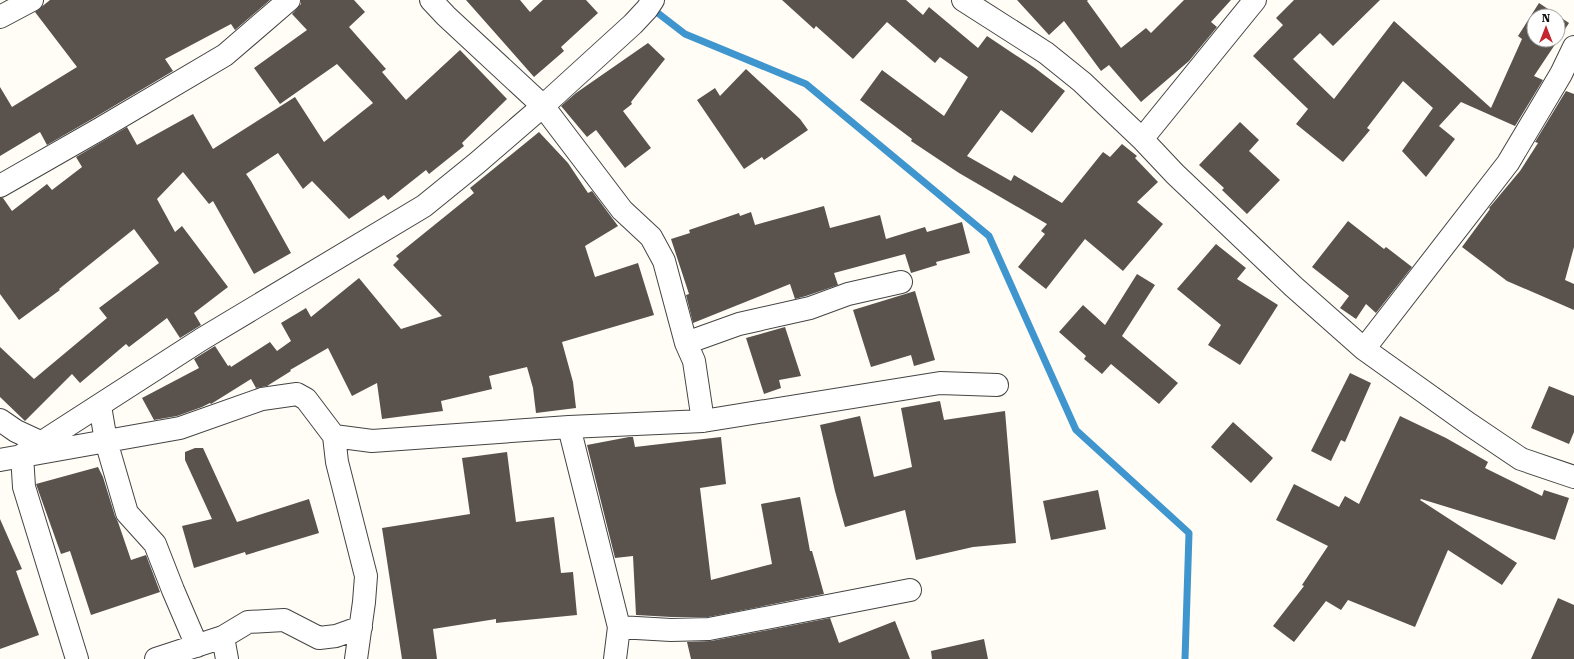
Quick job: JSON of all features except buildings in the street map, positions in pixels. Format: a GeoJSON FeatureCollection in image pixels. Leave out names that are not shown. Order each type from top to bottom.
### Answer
{"type":"FeatureCollection","features":[{"type":"Feature","properties":{"kind":"street"},"geometry":{"type":"LineString","coordinates":[[3,11],[32,0]]}},
{"type":"Feature","properties":{"kind":"street"},"geometry":{"type":"LineString","coordinates":[[0,186],[225,55],[289,0]]}},
{"type":"Feature","properties":{"kind":"street"},"geometry":{"type":"LineString","coordinates":[[431,0],[446,16],[542,106],[622,210],[651,237],[664,261],[686,343],[694,361],[703,421]]}},
{"type":"Feature","properties":{"kind":"street"},"geometry":{"type":"LineString","coordinates":[[22,456],[202,340],[424,206],[477,163],[542,106],[633,24],[648,8],[653,0]]}},
{"type":"Feature","properties":{"kind":"street"},"geometry":{"type":"LineString","coordinates":[[964,0],[1046,53],[1082,82],[1142,138],[1186,185],[1294,287],[1364,349],[1520,459],[1574,477]]}},
{"type":"Feature","properties":{"kind":"street"},"geometry":{"type":"LineString","coordinates":[[1142,138],[1255,0]]}},
{"type":"Feature","properties":{"kind":"street"},"geometry":{"type":"LineString","coordinates":[[1364,349],[1508,163],[1567,77],[1574,47]]}},
{"type":"Feature","properties":{"kind":"street"},"geometry":{"type":"LineString","coordinates":[[686,343],[739,324],[810,308],[848,294],[901,282]]}},
{"type":"Feature","properties":{"kind":"street"},"geometry":{"type":"LineString","coordinates":[[334,436],[372,441],[569,427],[703,421],[940,383],[997,385]]}},
{"type":"Feature","properties":{"kind":"street"},"geometry":{"type":"LineString","coordinates":[[0,460],[180,428],[262,399],[297,394],[306,399],[334,436],[337,462],[366,576],[356,659]]}},
{"type":"Feature","properties":{"kind":"street"},"geometry":{"type":"LineString","coordinates":[[100,406],[106,441],[126,512],[155,544],[197,646]]}},
{"type":"Feature","properties":{"kind":"street"},"geometry":{"type":"LineString","coordinates":[[0,420],[16,431],[42,444]]}},
{"type":"Feature","properties":{"kind":"street"},"geometry":{"type":"LineString","coordinates":[[569,427],[619,627],[615,659]]}},
{"type":"Feature","properties":{"kind":"street"},"geometry":{"type":"LineString","coordinates":[[22,456],[24,487],[76,659]]}},
{"type":"Feature","properties":{"kind":"street"},"geometry":{"type":"LineString","coordinates":[[619,627],[671,630],[709,629],[910,590]]}},
{"type":"Feature","properties":{"kind":"street"},"geometry":{"type":"LineString","coordinates":[[156,659],[223,637],[248,622],[284,620],[319,638],[336,636],[361,627]]}},
{"type":"Feature","properties":{"kind":"street"},"geometry":{"type":"LineString","coordinates":[[223,637],[227,659]]}},
{"type":"Feature","properties":{"kind":"waterway"},"geometry":{"type":"LineString","coordinates":[[650,7],[685,34],[806,84],[989,236],[1076,430],[1189,533],[1185,659]]}}]}
